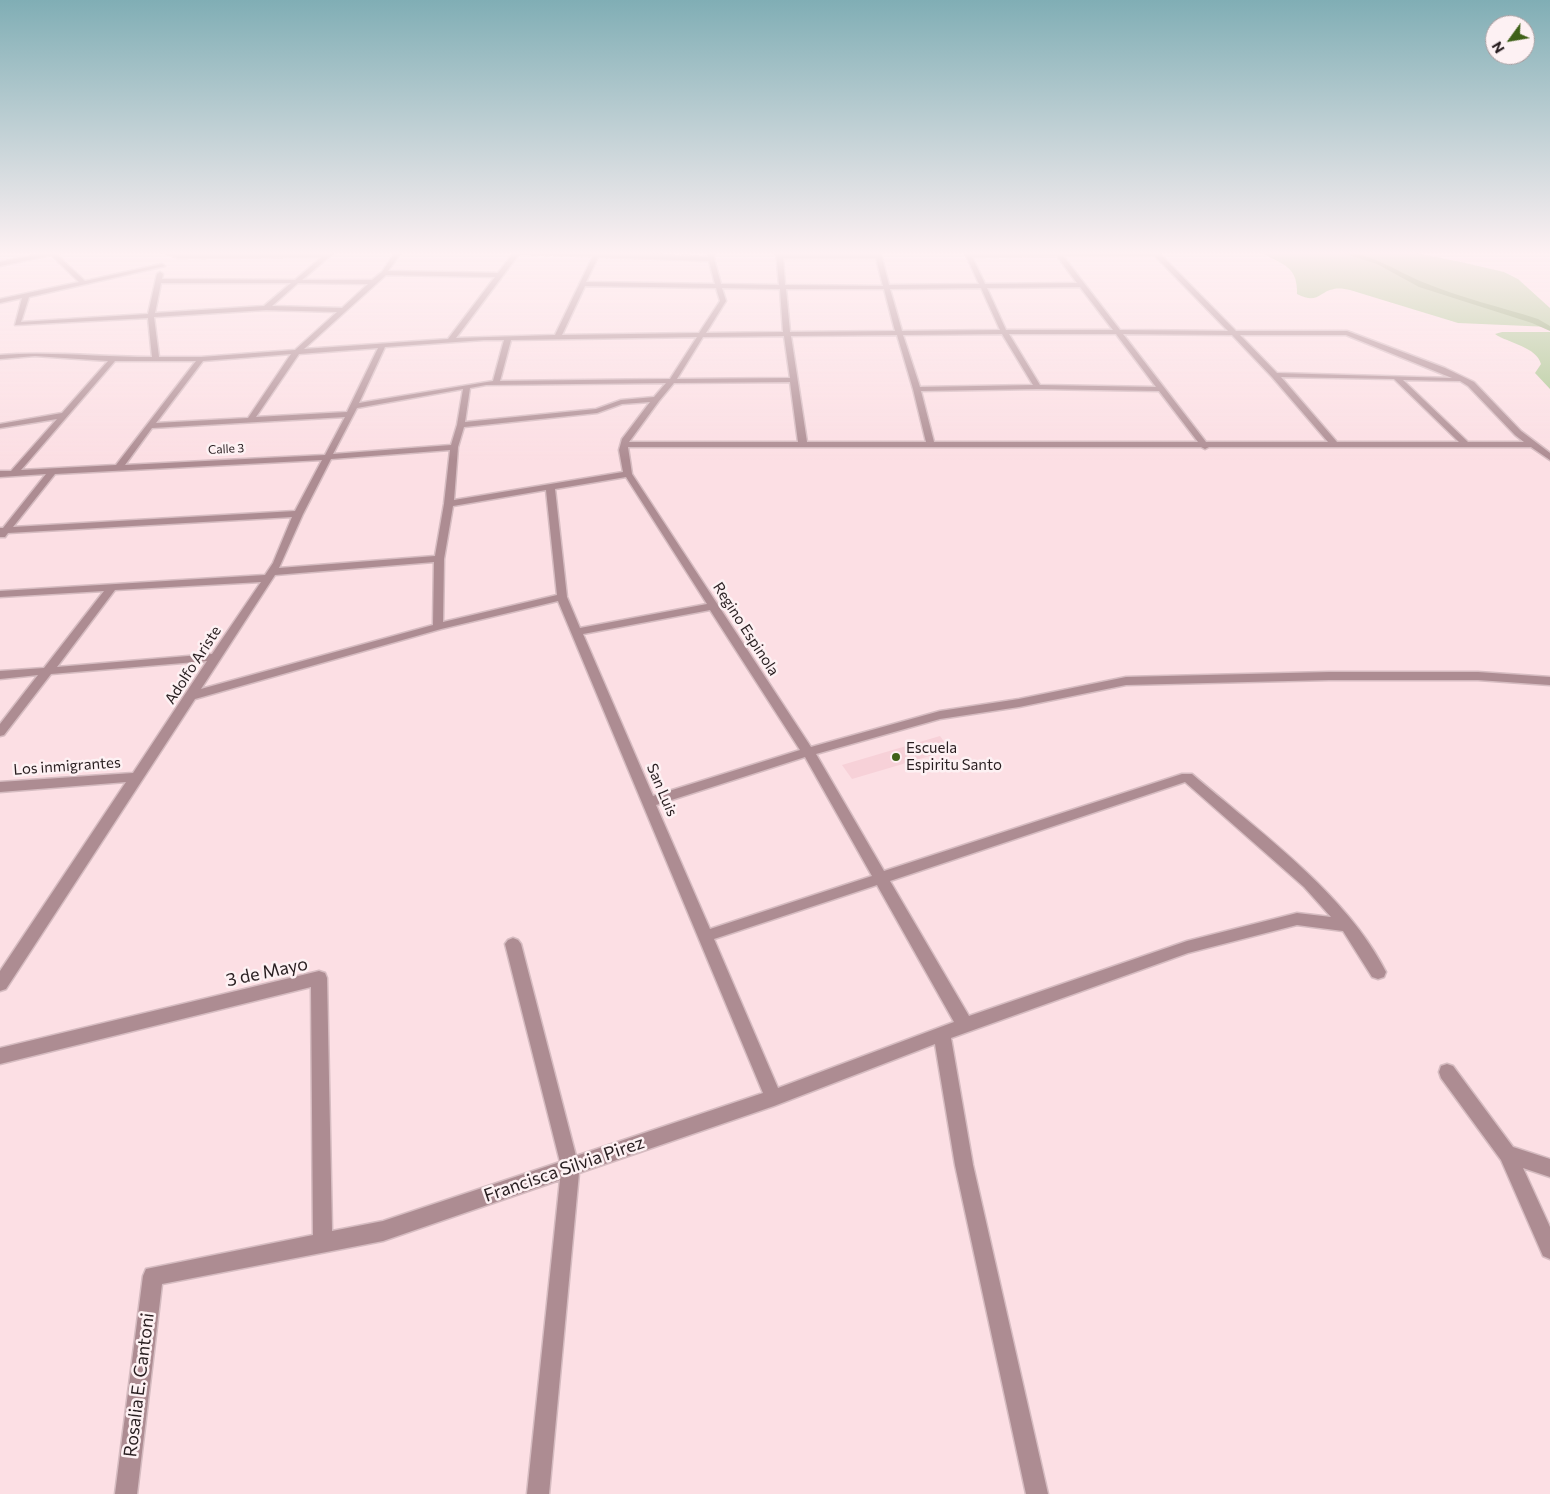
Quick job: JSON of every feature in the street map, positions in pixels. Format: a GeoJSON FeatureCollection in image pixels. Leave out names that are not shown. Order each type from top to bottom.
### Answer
{"type":"FeatureCollection","features":[{"type":"Feature","properties":{"kind":"street"},"geometry":{"type":"LineString","coordinates":[[18,321],[17,324],[72,321]]}},
{"type":"Feature","properties":{"kind":"street"},"geometry":{"type":"LineString","coordinates":[[152,321],[156,360]]}},
{"type":"Feature","properties":{"kind":"street"},"geometry":{"type":"LineString","coordinates":[[250,420],[296,353],[331,321]]}},
{"type":"Feature","properties":{"kind":"street"},"geometry":{"type":"LineString","coordinates":[[450,341],[465,321]]}},
{"type":"Feature","properties":{"kind":"street"},"geometry":{"type":"LineString","coordinates":[[557,338],[565,321]]}},
{"type":"Feature","properties":{"kind":"street"},"geometry":{"type":"LineString","coordinates":[[711,321],[673,380],[626,438],[624,445],[1205,446],[1534,444]]}},
{"type":"Feature","properties":{"kind":"street"},"geometry":{"type":"LineString","coordinates":[[786,321],[803,445]]}},
{"type":"Feature","properties":{"kind":"street"},"geometry":{"type":"LineString","coordinates":[[896,321],[917,389],[931,445]]}},
{"type":"Feature","properties":{"kind":"street"},"geometry":{"type":"LineString","coordinates":[[999,321],[1038,387]]}},
{"type":"Feature","properties":{"kind":"street"},"geometry":{"type":"LineString","coordinates":[[1107,321],[1205,446]]}},
{"type":"Feature","properties":{"kind":"street"},"geometry":{"type":"LineString","coordinates":[[1223,321],[1275,375],[1334,444]]}},
{"type":"Feature","properties":{"kind":"street"},"geometry":{"type":"LineString","coordinates":[[0,357],[34,354],[113,359],[200,359],[484,338],[899,332],[1347,333],[1472,384],[1518,433],[1550,457]]}},
{"type":"Feature","properties":{"kind":"street"},"geometry":{"type":"LineString","coordinates":[[496,382],[508,338]]}},
{"type":"Feature","properties":{"kind":"street","name":"Adolfo Ariste"},"geometry":{"type":"LineString","coordinates":[[0,984],[271,575],[278,563],[298,514],[352,410],[382,346]]}},
{"type":"Feature","properties":{"kind":"street"},"geometry":{"type":"LineString","coordinates":[[13,474],[113,359]]}},
{"type":"Feature","properties":{"kind":"street"},"geometry":{"type":"LineString","coordinates":[[118,468],[200,359]]}},
{"type":"Feature","properties":{"kind":"street"},"geometry":{"type":"LineString","coordinates":[[1275,375],[1396,376],[1464,380]]}},
{"type":"Feature","properties":{"kind":"street"},"geometry":{"type":"LineString","coordinates":[[1396,376],[1466,444]]}},
{"type":"Feature","properties":{"kind":"street"},"geometry":{"type":"LineString","coordinates":[[150,426],[250,420],[352,410],[467,386],[496,382],[795,380]]}},
{"type":"Feature","properties":{"kind":"street"},"geometry":{"type":"LineString","coordinates":[[438,627],[439,559],[449,504],[454,447],[461,424],[467,386]]}},
{"type":"Feature","properties":{"kind":"street"},"geometry":{"type":"LineString","coordinates":[[917,389],[1038,387],[1160,389]]}},
{"type":"Feature","properties":{"kind":"street"},"geometry":{"type":"LineString","coordinates":[[461,424],[597,411],[621,402],[656,399]]}},
{"type":"Feature","properties":{"kind":"street"},"geometry":{"type":"LineString","coordinates":[[0,426],[65,415]]}},
{"type":"Feature","properties":{"kind":"street","name":"Regino Espinola"},"geometry":{"type":"LineString","coordinates":[[624,445],[623,460],[628,474],[808,752],[965,1025]]}},
{"type":"Feature","properties":{"kind":"street","name":"Calle 3"},"geometry":{"type":"LineString","coordinates":[[0,474],[327,457],[454,447]]}},
{"type":"Feature","properties":{"kind":"street"},"geometry":{"type":"LineString","coordinates":[[2,533],[52,472]]}},
{"type":"Feature","properties":{"kind":"street"},"geometry":{"type":"LineString","coordinates":[[449,504],[628,474]]}},
{"type":"Feature","properties":{"kind":"street","name":"San Luis"},"geometry":{"type":"LineString","coordinates":[[550,487],[562,597],[774,1098]]}},
{"type":"Feature","properties":{"kind":"street"},"geometry":{"type":"LineString","coordinates":[[2,533],[298,514]]}},
{"type":"Feature","properties":{"kind":"street"},"geometry":{"type":"LineString","coordinates":[[0,594],[271,575],[439,559]]}},
{"type":"Feature","properties":{"kind":"street"},"geometry":{"type":"LineString","coordinates":[[0,732],[112,586]]}},
{"type":"Feature","properties":{"kind":"street"},"geometry":{"type":"LineString","coordinates":[[190,696],[438,627],[562,597]]}},
{"type":"Feature","properties":{"kind":"street"},"geometry":{"type":"LineString","coordinates":[[576,632],[713,606]]}},
{"type":"Feature","properties":{"kind":"street"},"geometry":{"type":"LineString","coordinates":[[0,675],[216,658]]}},
{"type":"Feature","properties":{"kind":"street"},"geometry":{"type":"LineString","coordinates":[[649,802],[808,752],[940,715],[1019,703],[1126,680],[1329,676],[1478,676],[1550,682]]}},
{"type":"Feature","properties":{"kind":"street","name":"Los inmigrantes"},"geometry":{"type":"LineString","coordinates":[[0,787],[137,777]]}},
{"type":"Feature","properties":{"kind":"street"},"geometry":{"type":"LineString","coordinates":[[706,936],[1187,778],[1309,883],[1346,925],[1378,972]]}},
{"type":"Feature","properties":{"kind":"street","name":"Francisca Silvia Pirez"},"geometry":{"type":"LineString","coordinates":[[153,1276],[323,1241],[383,1231],[774,1098],[965,1025],[1187,947],[1297,919],[1346,925]]}},
{"type":"Feature","properties":{"kind":"street"},"geometry":{"type":"LineString","coordinates":[[513,944],[570,1167],[538,1494]]}},
{"type":"Feature","properties":{"kind":"street","name":"3 de Mayo"},"geometry":{"type":"LineString","coordinates":[[0,1056],[319,978],[323,1241]]}},
{"type":"Feature","properties":{"kind":"street"},"geometry":{"type":"LineString","coordinates":[[942,1034],[964,1165],[1037,1494]]}},
{"type":"Feature","properties":{"kind":"street"},"geometry":{"type":"LineString","coordinates":[[1447,1072],[1507,1154],[1550,1249]]}},
{"type":"Feature","properties":{"kind":"street"},"geometry":{"type":"LineString","coordinates":[[1507,1154],[1550,1168]]}},
{"type":"Feature","properties":{"kind":"street","name":"Rosalia E. Cantoni"},"geometry":{"type":"LineString","coordinates":[[126,1494],[153,1276]]}},
{"type":"Feature","properties":{"kind":"shaded area","name":"Escuela Espiritu Santo"},"geometry":{"type":"Polygon","coordinates":[[[940,736],[950,750],[852,779],[842,765],[940,736]]]}},
{"type":"Feature","properties":{"kind":"green space"},"geometry":{"type":"Polygon","coordinates":[[[1451,321],[1550,321],[1550,327],[1458,323],[1451,321]]]}},
{"type":"Feature","properties":{"kind":"green space"},"geometry":{"type":"Polygon","coordinates":[[[1502,332],[1550,332],[1550,389],[1535,373],[1541,364],[1534,353],[1495,334],[1502,332]]]}},
{"type":"Feature","properties":{"kind":"waterway"},"geometry":{"type":"LineString","coordinates":[[1534,321],[1550,329]]}},
{"type":"Feature","properties":{"kind":"place","name":"Escuela Espiritu Santo"},"geometry":{"type":"Point","coordinates":[896,757]}}]}
